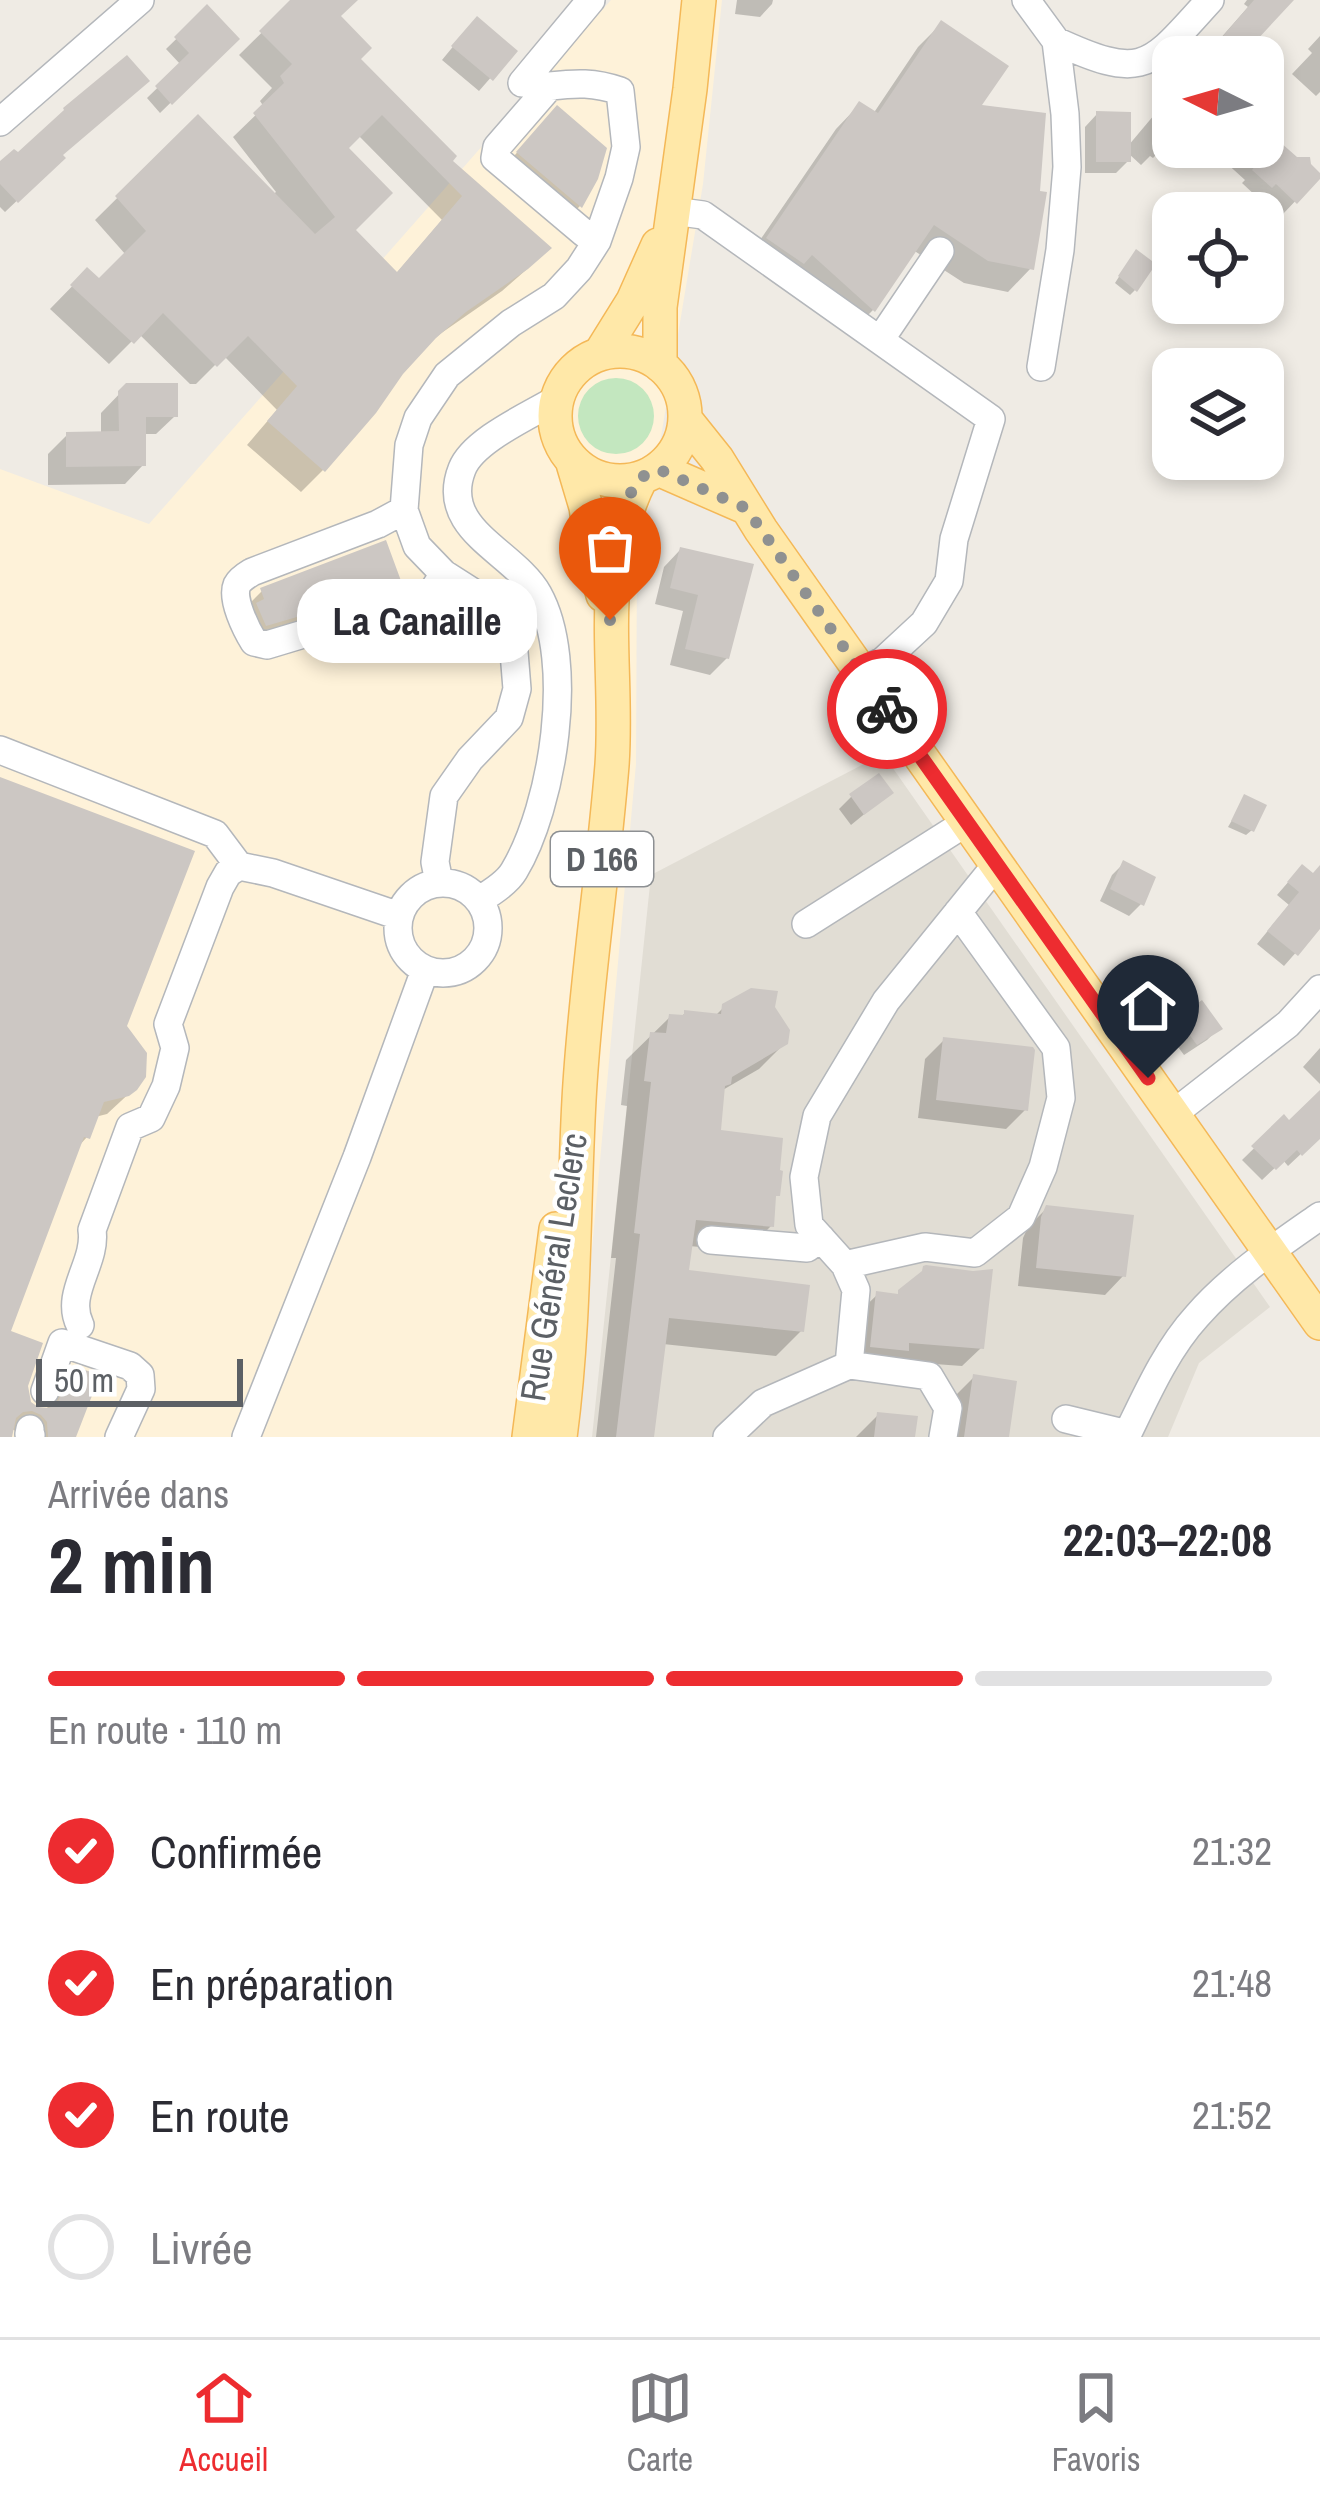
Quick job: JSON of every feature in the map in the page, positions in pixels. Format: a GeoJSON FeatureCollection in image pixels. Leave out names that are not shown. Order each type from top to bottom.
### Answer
{"type":"FeatureCollection","features":[{"type":"Feature","properties":{"kind":"main road"},"geometry":{"type":"LineString","coordinates":[[660,365],[659,307],[698,0]]}},
{"type":"Feature","properties":{"kind":"main road"},"geometry":{"type":"LineString","coordinates":[[600,354],[633,301],[674,211]]}},
{"type":"Feature","properties":{"kind":"main road"},"geometry":{"type":"LineString","coordinates":[[600,354],[642,354],[660,365],[683,399],[681,440],[671,456],[649,473],[626,481],[596,477],[572,460],[560,441],[555,420],[557,399],[566,380],[600,354]]}},
{"type":"Feature","properties":{"kind":"main road"},"geometry":{"type":"LineString","coordinates":[[685,419],[1320,1323]]}},
{"type":"Feature","properties":{"kind":"main road","name":"Rue Général Leclerc"},"geometry":{"type":"LineString","coordinates":[[572,460],[610,620]]}},
{"type":"Feature","properties":{"kind":"main road"},"geometry":{"type":"LineString","coordinates":[[649,473],[746,508]]}},
{"type":"Feature","properties":{"kind":"main road","name":"Rue Général Leclerc"},"geometry":{"type":"LineString","coordinates":[[560,1437],[575,1240],[579,1097],[612,758],[614,560],[629,500],[649,473]]}},
{"type":"Feature","properties":{"kind":"main road","name":"Rue Général Leclerc"},"geometry":{"type":"LineString","coordinates":[[529,1437],[554,1240],[579,1097]]}},
{"type":"Feature","properties":{"kind":"street"},"geometry":{"type":"LineString","coordinates":[[0,122],[106,12],[140,0]]}},
{"type":"Feature","properties":{"kind":"street"},"geometry":{"type":"LineString","coordinates":[[522,83],[591,0]]}},
{"type":"Feature","properties":{"kind":"street"},"geometry":{"type":"LineString","coordinates":[[1026,0],[1056,41],[1097,60],[1136,65],[1156,56],[1210,0]]}},
{"type":"Feature","properties":{"kind":"street"},"geometry":{"type":"LineString","coordinates":[[1041,367],[1060,250],[1067,167],[1056,41]]}},
{"type":"Feature","properties":{"kind":"street"},"geometry":{"type":"LineString","coordinates":[[439,882],[435,862],[444,796],[470,759],[509,718],[517,688],[514,652],[491,604],[444,574],[417,546],[404,510],[409,445],[418,418],[447,375],[554,296],[597,241],[626,147],[620,91],[580,82],[550,86],[497,147],[495,158],[597,241]]}},
{"type":"Feature","properties":{"kind":"street"},"geometry":{"type":"LineString","coordinates":[[674,211],[703,215],[991,419],[954,539],[949,580],[925,623],[884,661],[861,672]]}},
{"type":"Feature","properties":{"kind":"street"},"geometry":{"type":"LineString","coordinates":[[880,340],[940,251]]}},
{"type":"Feature","properties":{"kind":"street"},"geometry":{"type":"LineString","coordinates":[[479,900],[512,875],[535,824],[550,770],[557,696],[549,622],[538,594],[521,571],[461,516],[459,484],[462,468],[474,452],[557,399]]}},
{"type":"Feature","properties":{"kind":"street"},"geometry":{"type":"LineString","coordinates":[[404,510],[238,580],[237,601],[254,642],[267,645],[350,620],[367,622],[423,606],[444,574]]}},
{"type":"Feature","properties":{"kind":"street"},"geometry":{"type":"LineString","coordinates":[[0,750],[215,834],[239,866],[399,916]]}},
{"type":"Feature","properties":{"kind":"street"},"geometry":{"type":"LineString","coordinates":[[806,924],[967,822]]}},
{"type":"Feature","properties":{"kind":"street"},"geometry":{"type":"LineString","coordinates":[[849,1365],[856,1290],[845,1265],[809,1225],[804,1177],[818,1116],[886,1000],[997,864]]}},
{"type":"Feature","properties":{"kind":"street"},"geometry":{"type":"LineString","coordinates":[[80,1325],[74,1309],[94,1244],[92,1230],[130,1127],[151,1118],[166,1086],[175,1048],[167,1024],[220,887],[239,866]]}},
{"type":"Feature","properties":{"kind":"street"},"geometry":{"type":"LineString","coordinates":[[439,882],[454,884],[479,900],[486,913],[486,944],[478,956],[454,972],[425,970],[402,948],[399,916],[421,888],[439,882]]}},
{"type":"Feature","properties":{"kind":"street"},"geometry":{"type":"LineString","coordinates":[[845,1265],[925,1247],[975,1253],[1021,1217],[1043,1167],[1060,1098],[1056,1048],[958,912]]}},
{"type":"Feature","properties":{"kind":"street"},"geometry":{"type":"LineString","coordinates":[[246,1437],[425,970]]}},
{"type":"Feature","properties":{"kind":"street"},"geometry":{"type":"LineString","coordinates":[[1173,1114],[1288,1024],[1320,989]]}},
{"type":"Feature","properties":{"kind":"street"},"geometry":{"type":"LineString","coordinates":[[1066,1419],[1127,1436],[1194,1318],[1269,1251],[1320,1216]]}},
{"type":"Feature","properties":{"kind":"street"},"geometry":{"type":"LineString","coordinates":[[711,1240],[807,1249],[820,1238]]}},
{"type":"Feature","properties":{"kind":"street"},"geometry":{"type":"LineString","coordinates":[[45,1390],[62,1343],[130,1366],[140,1375],[141,1389],[119,1437]]}},
{"type":"Feature","properties":{"kind":"street"},"geometry":{"type":"LineString","coordinates":[[727,1437],[763,1403],[849,1365],[929,1376],[948,1408],[943,1437]]}},
{"type":"Feature","properties":{"kind":"shaded area"},"geometry":{"type":"Polygon","coordinates":[[[611,0],[722,0],[703,184],[650,503],[637,550],[636,764],[575,1437],[0,1437],[0,469],[149,524],[611,0]]]}},
{"type":"Feature","properties":{"kind":"shaded area"},"geometry":{"type":"Polygon","coordinates":[[[883,754],[1270,1307],[1199,1363],[1168,1437],[592,1437],[651,875],[883,754]]]}},
{"type":"Feature","properties":{"kind":"green space"},"geometry":{"type":"Polygon","coordinates":[[[616,378],[643,389],[654,416],[643,443],[616,454],[589,443],[578,416],[589,389],[616,378]]]}},
{"type":"Feature","properties":{"kind":"building"},"geometry":{"type":"Polygon","coordinates":[[[290,0],[358,0],[341,16],[372,48],[361,59],[457,156],[453,161],[552,248],[436,338],[325,472],[267,421],[297,386],[248,336],[217,367],[163,313],[134,344],[70,285],[87,267],[99,278],[146,231],[115,196],[198,114],[315,234],[335,217],[253,113],[284,83],[280,76],[292,64],[259,31],[290,0]],[[382,115],[349,148],[393,193],[356,230],[397,272],[462,196],[382,115]]]}},
{"type":"Feature","properties":{"kind":"building"},"geometry":{"type":"Polygon","coordinates":[[[1254,0],[1294,0],[1261,36],[1223,36],[1254,0]]]}},
{"type":"Feature","properties":{"kind":"building"},"geometry":{"type":"Polygon","coordinates":[[[207,4],[240,39],[172,105],[155,86],[189,53],[174,37],[207,4]]]}},
{"type":"Feature","properties":{"kind":"building"},"geometry":{"type":"Polygon","coordinates":[[[477,16],[518,51],[493,81],[451,46],[477,16]]]}},
{"type":"Feature","properties":{"kind":"building"},"geometry":{"type":"Polygon","coordinates":[[[941,20],[1009,66],[982,105],[1046,113],[1040,191],[1047,192],[1034,270],[988,261],[934,225],[875,312],[812,255],[804,264],[766,238],[859,101],[878,113],[941,20]]]}},
{"type":"Feature","properties":{"kind":"building"},"geometry":{"type":"Polygon","coordinates":[[[127,55],[150,81],[63,155],[66,158],[18,203],[0,184],[0,161],[14,149],[18,152],[127,55]]]}},
{"type":"Feature","properties":{"kind":"building"},"geometry":{"type":"Polygon","coordinates":[[[557,105],[607,148],[598,179],[582,208],[516,152],[557,105]]]}},
{"type":"Feature","properties":{"kind":"building"},"geometry":{"type":"Polygon","coordinates":[[[1096,111],[1131,112],[1131,162],[1096,162],[1096,111]]]}},
{"type":"Feature","properties":{"kind":"building"},"geometry":{"type":"Polygon","coordinates":[[[1284,146],[1297,157],[1310,157],[1320,179],[1297,204],[1252,170],[1284,168],[1284,146]]]}},
{"type":"Feature","properties":{"kind":"building"},"geometry":{"type":"Polygon","coordinates":[[[1136,249],[1152,261],[1152,270],[1137,292],[1118,276],[1136,249]]]}},
{"type":"Feature","properties":{"kind":"building"},"geometry":{"type":"Polygon","coordinates":[[[126,383],[178,383],[178,417],[146,417],[146,466],[66,467],[66,432],[119,431],[118,391],[126,383]]]}},
{"type":"Feature","properties":{"kind":"building"},"geometry":{"type":"Polygon","coordinates":[[[386,540],[404,589],[364,604],[345,603],[266,626],[256,603],[264,599],[260,588],[386,540]]]}},
{"type":"Feature","properties":{"kind":"building"},"geometry":{"type":"Polygon","coordinates":[[[680,547],[754,564],[729,659],[685,649],[698,595],[670,588],[680,547]]]}},
{"type":"Feature","properties":{"kind":"building"},"geometry":{"type":"Polygon","coordinates":[[[879,773],[894,793],[864,815],[849,794],[879,773]]]}},
{"type":"Feature","properties":{"kind":"building"},"geometry":{"type":"Polygon","coordinates":[[[0,777],[195,851],[127,1026],[147,1053],[146,1077],[129,1096],[104,1102],[90,1139],[84,1137],[11,1331],[43,1343],[28,1386],[31,1402],[38,1407],[57,1404],[73,1366],[100,1375],[76,1437],[48,1437],[47,1422],[32,1411],[16,1418],[12,1437],[0,1437],[0,777]]]}},
{"type":"Feature","properties":{"kind":"building"},"geometry":{"type":"Polygon","coordinates":[[[1244,794],[1267,805],[1254,832],[1231,821],[1244,794]]]}},
{"type":"Feature","properties":{"kind":"building"},"geometry":{"type":"Polygon","coordinates":[[[1123,860],[1156,877],[1144,906],[1110,889],[1123,860]]]}},
{"type":"Feature","properties":{"kind":"building"},"geometry":{"type":"Polygon","coordinates":[[[1302,864],[1313,873],[1320,865],[1320,929],[1298,956],[1267,931],[1299,892],[1287,882],[1302,864]]]}},
{"type":"Feature","properties":{"kind":"building"},"geometry":{"type":"Polygon","coordinates":[[[751,988],[778,991],[775,1007],[790,1030],[788,1044],[732,1077],[725,1086],[721,1130],[783,1138],[774,1227],[696,1220],[689,1270],[810,1285],[804,1332],[669,1318],[654,1437],[616,1437],[640,1234],[634,1233],[651,1082],[644,1081],[650,1032],[666,1033],[669,1014],[684,1015],[684,1010],[721,1014],[722,1004],[751,988]]]}},
{"type":"Feature","properties":{"kind":"building"},"geometry":{"type":"Polygon","coordinates":[[[1202,1000],[1223,1029],[1197,1045],[1177,1018],[1202,1000]]]}},
{"type":"Feature","properties":{"kind":"building"},"geometry":{"type":"Polygon","coordinates":[[[943,1037],[1033,1047],[1028,1111],[936,1100],[943,1037]]]}},
{"type":"Feature","properties":{"kind":"building"},"geometry":{"type":"Polygon","coordinates":[[[1320,1090],[1320,1139],[1302,1156],[1297,1150],[1276,1170],[1251,1146],[1284,1114],[1289,1120],[1320,1090]]]}},
{"type":"Feature","properties":{"kind":"building"},"geometry":{"type":"Polygon","coordinates":[[[1046,1205],[1134,1215],[1126,1277],[1036,1268],[1046,1205]]]}},
{"type":"Feature","properties":{"kind":"building"},"geometry":{"type":"Polygon","coordinates":[[[926,1265],[993,1269],[984,1349],[909,1343],[909,1351],[870,1347],[876,1291],[898,1294],[926,1265]]]}},
{"type":"Feature","properties":{"kind":"building"},"geometry":{"type":"Polygon","coordinates":[[[973,1374],[1017,1381],[1009,1437],[964,1437],[973,1374]]]}},
{"type":"Feature","properties":{"kind":"building"},"geometry":{"type":"Polygon","coordinates":[[[877,1412],[918,1416],[915,1437],[874,1437],[877,1412]]]}},
{"type":"Feature","properties":{"kind":"way so far"},"geometry":{"type":"LineString","coordinates":[[610,620],[614,560],[629,500],[641,478],[658,469],[746,508],[887,709]]}},
{"type":"Feature","properties":{"kind":"place","name":"La Canaille"},"geometry":{"type":"Point","coordinates":[610,620]}},
{"type":"Feature","properties":{"kind":"route"},"geometry":{"type":"LineString","coordinates":[[887,709],[1148,1078]]}}]}
